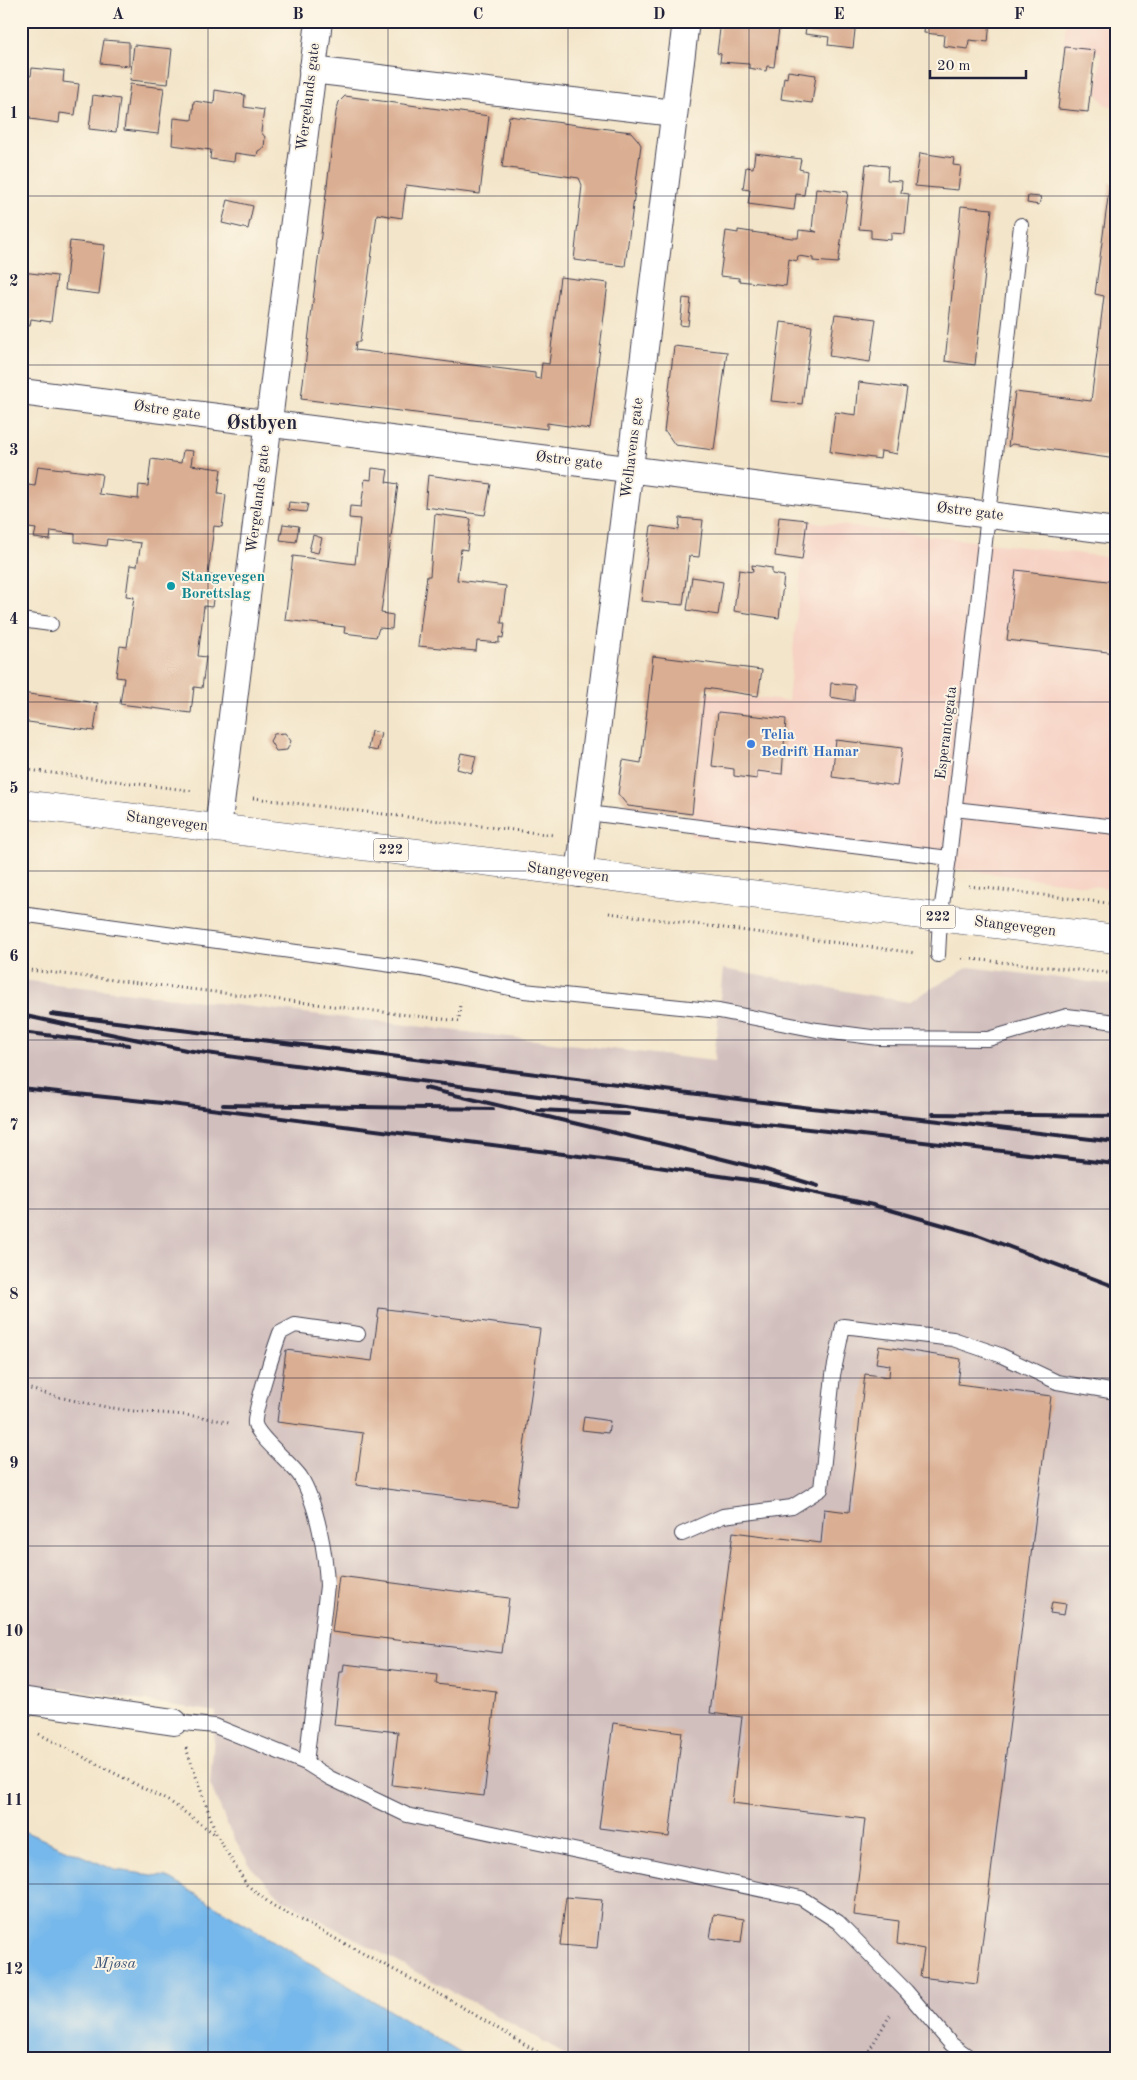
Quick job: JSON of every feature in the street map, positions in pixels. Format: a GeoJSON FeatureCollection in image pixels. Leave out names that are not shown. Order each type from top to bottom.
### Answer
{"type":"FeatureCollection","features":[{"type":"Feature","properties":{"kind":"main road","name":"Stangevegen"},"geometry":{"type":"LineString","coordinates":[[21,804],[1116,939]]}},
{"type":"Feature","properties":{"kind":"street","name":"Wergelands gate"},"geometry":{"type":"LineString","coordinates":[[218,828],[319,21]]}},
{"type":"Feature","properties":{"kind":"street","name":"Welhavens gate"},"geometry":{"type":"LineString","coordinates":[[579,874],[686,21]]}},
{"type":"Feature","properties":{"kind":"street"},"geometry":{"type":"LineString","coordinates":[[312,70],[674,113]]}},
{"type":"Feature","properties":{"kind":"street","name":"Østre gate"},"geometry":{"type":"LineString","coordinates":[[21,392],[1116,531]]}},
{"type":"Feature","properties":{"kind":"street"},"geometry":{"type":"LineString","coordinates":[[21,1700],[174,1722]]}},
{"type":"Feature","properties":{"kind":"lane","name":"Esperantogata"},"geometry":{"type":"LineString","coordinates":[[938,955],[940,918],[949,858],[1021,226]]}},
{"type":"Feature","properties":{"kind":"lane"},"geometry":{"type":"LineString","coordinates":[[21,620],[51,624]]}},
{"type":"Feature","properties":{"kind":"lane"},"geometry":{"type":"LineString","coordinates":[[954,809],[1116,827]]}},
{"type":"Feature","properties":{"kind":"lane"},"geometry":{"type":"LineString","coordinates":[[588,812],[949,858]]}},
{"type":"Feature","properties":{"kind":"lane"},"geometry":{"type":"LineString","coordinates":[[21,914],[421,969],[524,992],[719,1011],[817,1030],[879,1038],[988,1040],[1067,1016],[1116,1022]]}},
{"type":"Feature","properties":{"kind":"lane"},"geometry":{"type":"LineString","coordinates":[[306,1763],[326,1586],[326,1566],[315,1517],[300,1477],[282,1454],[258,1432],[255,1423],[268,1366],[280,1333],[295,1325],[358,1334]]}},
{"type":"Feature","properties":{"kind":"lane"},"geometry":{"type":"LineString","coordinates":[[682,1534],[723,1516],[792,1507],[821,1489],[834,1375],[843,1326],[953,1339],[1000,1355],[1057,1382],[1116,1392]]}},
{"type":"Feature","properties":{"kind":"lane"},"geometry":{"type":"LineString","coordinates":[[174,1722],[215,1726],[306,1763],[330,1778],[407,1815],[801,1898],[838,1922],[906,1991],[952,2044],[969,2057]]}},
{"type":"Feature","properties":{"kind":"path"},"geometry":{"type":"LineString","coordinates":[[21,769],[556,836]]}},
{"type":"Feature","properties":{"kind":"path"},"geometry":{"type":"LineString","coordinates":[[968,886],[1116,904]]}},
{"type":"Feature","properties":{"kind":"path"},"geometry":{"type":"LineString","coordinates":[[609,913],[938,955],[1116,974]]}},
{"type":"Feature","properties":{"kind":"path"},"geometry":{"type":"LineString","coordinates":[[21,969],[459,1021],[462,978]]}},
{"type":"Feature","properties":{"kind":"path"},"geometry":{"type":"LineString","coordinates":[[21,1386],[52,1396],[131,1410],[212,1418],[258,1432]]}},
{"type":"Feature","properties":{"kind":"path"},"geometry":{"type":"LineString","coordinates":[[174,1722],[189,1755],[218,1836],[247,1885],[272,1905],[445,1997],[549,2059]]}},
{"type":"Feature","properties":{"kind":"path"},"geometry":{"type":"LineString","coordinates":[[38,1733],[172,1803],[218,1836]]}},
{"type":"Feature","properties":{"kind":"path"},"geometry":{"type":"LineString","coordinates":[[864,2059],[906,1991]]}},
{"type":"Feature","properties":{"kind":"shaded area"},"geometry":{"type":"Polygon","coordinates":[[[1066,21],[1116,21],[1116,108],[1104,104],[1097,93],[1101,53],[1063,47],[1066,21]]]}},
{"type":"Feature","properties":{"kind":"shaded area"},"geometry":{"type":"Polygon","coordinates":[[[806,521],[1116,558],[1116,889],[690,836],[706,693],[788,701],[806,521]]]}},
{"type":"Feature","properties":{"kind":"shaded area"},"geometry":{"type":"Polygon","coordinates":[[[969,967],[1116,985],[1116,2059],[568,2059],[550,2045],[282,1899],[251,1867],[229,1829],[210,1784],[216,1712],[21,1682],[21,980],[714,1061],[723,969],[908,1002],[969,967]]]}},
{"type":"Feature","properties":{"kind":"water","name":"Mjøsa"},"geometry":{"type":"Polygon","coordinates":[[[21,1830],[115,1870],[167,1877],[470,2059],[21,2059],[21,1830]]]}},
{"type":"Feature","properties":{"kind":"building"},"geometry":{"type":"Polygon","coordinates":[[[721,21],[780,21],[774,67],[767,66],[766,71],[749,68],[749,64],[720,62],[721,54],[717,53],[721,21]]]}},
{"type":"Feature","properties":{"kind":"building"},"geometry":{"type":"Polygon","coordinates":[[[807,21],[856,21],[853,48],[828,45],[829,37],[805,34],[807,21]]]}},
{"type":"Feature","properties":{"kind":"building"},"geometry":{"type":"Polygon","coordinates":[[[925,21],[990,21],[988,42],[969,40],[968,49],[943,46],[944,35],[924,33],[925,21]]]}},
{"type":"Feature","properties":{"kind":"building"},"geometry":{"type":"Polygon","coordinates":[[[104,40],[129,42],[129,66],[100,63],[104,40]]]}},
{"type":"Feature","properties":{"kind":"building"},"geometry":{"type":"Polygon","coordinates":[[[134,45],[172,49],[168,84],[130,80],[134,45]]]}},
{"type":"Feature","properties":{"kind":"building"},"geometry":{"type":"Polygon","coordinates":[[[1065,47],[1095,50],[1088,112],[1058,109],[1065,47]]]}},
{"type":"Feature","properties":{"kind":"building"},"geometry":{"type":"Polygon","coordinates":[[[32,68],[64,71],[63,82],[79,84],[75,115],[60,113],[59,123],[30,119],[31,117],[21,115],[21,75],[31,76],[32,68]]]}},
{"type":"Feature","properties":{"kind":"building"},"geometry":{"type":"Polygon","coordinates":[[[788,71],[816,75],[812,103],[781,99],[784,77],[787,78],[788,71]]]}},
{"type":"Feature","properties":{"kind":"building"},"geometry":{"type":"Polygon","coordinates":[[[130,84],[164,88],[158,134],[124,130],[130,84]]]}},
{"type":"Feature","properties":{"kind":"building"},"geometry":{"type":"Polygon","coordinates":[[[215,90],[245,95],[244,107],[264,110],[261,132],[265,137],[264,148],[258,151],[257,156],[235,153],[234,162],[210,159],[211,150],[172,145],[174,118],[192,120],[194,101],[214,104],[215,90]]]}},
{"type":"Feature","properties":{"kind":"building"},"geometry":{"type":"Polygon","coordinates":[[[93,95],[120,99],[116,132],[89,129],[93,95]]]}},
{"type":"Feature","properties":{"kind":"building"},"geometry":{"type":"Polygon","coordinates":[[[345,96],[489,116],[480,194],[406,185],[402,218],[377,214],[360,342],[356,342],[355,350],[535,373],[535,378],[540,379],[542,363],[549,364],[560,277],[608,283],[590,429],[547,423],[547,429],[301,399],[336,112],[339,102],[345,96]]]}},
{"type":"Feature","properties":{"kind":"building"},"geometry":{"type":"Polygon","coordinates":[[[509,116],[631,132],[638,140],[641,145],[625,266],[574,260],[582,185],[579,178],[502,167],[509,116]]]}},
{"type":"Feature","properties":{"kind":"building"},"geometry":{"type":"Polygon","coordinates":[[[755,153],[801,159],[799,169],[807,171],[804,195],[796,194],[794,210],[748,204],[750,190],[743,189],[746,167],[753,168],[755,153]]]}},
{"type":"Feature","properties":{"kind":"building"},"geometry":{"type":"Polygon","coordinates":[[[920,153],[954,158],[953,165],[961,166],[958,190],[915,186],[920,153]]]}},
{"type":"Feature","properties":{"kind":"building"},"geometry":{"type":"Polygon","coordinates":[[[866,164],[888,166],[887,180],[902,181],[901,193],[909,194],[905,234],[891,233],[891,240],[871,238],[871,230],[859,229],[866,164]]]}},
{"type":"Feature","properties":{"kind":"building"},"geometry":{"type":"Polygon","coordinates":[[[1110,183],[1116,184],[1116,459],[1012,444],[1008,447],[1015,392],[1091,401],[1104,296],[1095,294],[1110,183]]]}},
{"type":"Feature","properties":{"kind":"building"},"geometry":{"type":"Polygon","coordinates":[[[816,188],[848,192],[838,263],[813,261],[813,258],[798,256],[797,261],[789,259],[786,286],[739,281],[739,278],[720,276],[726,231],[738,233],[738,230],[792,238],[798,238],[799,230],[817,232],[812,230],[816,188]]]}},
{"type":"Feature","properties":{"kind":"building"},"geometry":{"type":"Polygon","coordinates":[[[1028,196],[1041,197],[1039,205],[1027,203],[1028,196]]]}},
{"type":"Feature","properties":{"kind":"building"},"geometry":{"type":"Polygon","coordinates":[[[228,200],[253,206],[248,229],[222,223],[228,200]]]}},
{"type":"Feature","properties":{"kind":"building"},"geometry":{"type":"Polygon","coordinates":[[[961,206],[992,209],[975,365],[945,361],[961,206]]]}},
{"type":"Feature","properties":{"kind":"building"},"geometry":{"type":"Polygon","coordinates":[[[70,241],[105,245],[99,294],[65,290],[70,241]]]}},
{"type":"Feature","properties":{"kind":"building"},"geometry":{"type":"Polygon","coordinates":[[[21,272],[57,276],[51,322],[31,319],[30,326],[21,325],[21,272]]]}},
{"type":"Feature","properties":{"kind":"building"},"geometry":{"type":"Polygon","coordinates":[[[683,298],[691,299],[688,326],[680,325],[683,298]]]}},
{"type":"Feature","properties":{"kind":"building"},"geometry":{"type":"Polygon","coordinates":[[[835,314],[876,319],[870,362],[829,356],[835,314]]]}},
{"type":"Feature","properties":{"kind":"building"},"geometry":{"type":"Polygon","coordinates":[[[781,322],[812,326],[802,404],[771,401],[781,322]]]}},
{"type":"Feature","properties":{"kind":"building"},"geometry":{"type":"Polygon","coordinates":[[[674,346],[727,352],[714,450],[675,445],[666,432],[664,432],[674,346]]]}},
{"type":"Feature","properties":{"kind":"building"},"geometry":{"type":"Polygon","coordinates":[[[859,382],[907,388],[897,454],[881,451],[880,459],[830,452],[835,412],[856,415],[859,382]]]}},
{"type":"Feature","properties":{"kind":"building","name":"Stangevegen Borettslag"},"geometry":{"type":"Polygon","coordinates":[[[183,450],[193,451],[191,465],[221,469],[218,494],[226,495],[222,527],[214,526],[208,575],[216,576],[212,607],[204,606],[198,656],[206,657],[202,688],[194,687],[191,713],[120,704],[124,678],[116,677],[120,646],[127,647],[134,597],[126,596],[130,565],[137,566],[141,543],[107,539],[106,546],[75,542],[75,534],[51,531],[50,540],[34,538],[36,529],[21,527],[21,484],[35,486],[38,466],[102,474],[99,494],[138,499],[139,485],[148,486],[151,459],[181,463],[183,450]]]}},
{"type":"Feature","properties":{"kind":"building"},"geometry":{"type":"Polygon","coordinates":[[[372,468],[388,470],[386,482],[398,484],[381,613],[393,615],[392,629],[379,628],[376,637],[344,633],[345,627],[285,620],[293,556],[355,564],[360,519],[349,518],[350,506],[361,507],[365,479],[371,480],[372,468]]]}},
{"type":"Feature","properties":{"kind":"building"},"geometry":{"type":"Polygon","coordinates":[[[428,475],[491,484],[485,515],[425,507],[428,475]]]}},
{"type":"Feature","properties":{"kind":"building"},"geometry":{"type":"Polygon","coordinates":[[[289,502],[308,504],[306,512],[288,510],[289,502]]]}},
{"type":"Feature","properties":{"kind":"building"},"geometry":{"type":"Polygon","coordinates":[[[435,514],[471,519],[467,550],[461,549],[457,580],[506,586],[501,623],[505,623],[503,638],[499,637],[499,643],[477,641],[476,651],[418,646],[427,576],[430,576],[435,514]]]}},
{"type":"Feature","properties":{"kind":"building"},"geometry":{"type":"Polygon","coordinates":[[[779,517],[807,520],[802,560],[775,556],[779,517]]]}},
{"type":"Feature","properties":{"kind":"building"},"geometry":{"type":"Polygon","coordinates":[[[680,518],[703,520],[699,557],[689,556],[683,605],[641,601],[651,526],[679,530],[680,518]]]}},
{"type":"Feature","properties":{"kind":"building"},"geometry":{"type":"Polygon","coordinates":[[[283,524],[299,526],[296,542],[280,540],[283,524]]]}},
{"type":"Feature","properties":{"kind":"building"},"geometry":{"type":"Polygon","coordinates":[[[313,535],[322,538],[318,553],[309,551],[313,535]]]}},
{"type":"Feature","properties":{"kind":"building"},"geometry":{"type":"Polygon","coordinates":[[[752,565],[772,568],[772,574],[784,576],[779,618],[734,611],[739,570],[753,572],[752,565]]]}},
{"type":"Feature","properties":{"kind":"building"},"geometry":{"type":"Polygon","coordinates":[[[1016,570],[1116,582],[1116,653],[1007,640],[1016,570]]]}},
{"type":"Feature","properties":{"kind":"building"},"geometry":{"type":"Polygon","coordinates":[[[692,577],[723,582],[718,615],[687,610],[692,577]]]}},
{"type":"Feature","properties":{"kind":"building"},"geometry":{"type":"Polygon","coordinates":[[[653,656],[762,670],[758,696],[705,688],[692,814],[628,806],[618,794],[623,760],[641,763],[653,656]]]}},
{"type":"Feature","properties":{"kind":"building"},"geometry":{"type":"Polygon","coordinates":[[[831,683],[855,685],[854,701],[830,697],[831,683]]]}},
{"type":"Feature","properties":{"kind":"building"},"geometry":{"type":"Polygon","coordinates":[[[21,693],[98,703],[94,731],[21,721],[21,693]]]}},
{"type":"Feature","properties":{"kind":"building"},"geometry":{"type":"Polygon","coordinates":[[[718,712],[786,719],[782,774],[757,771],[757,779],[734,776],[734,769],[712,766],[718,712]]]}},
{"type":"Feature","properties":{"kind":"building"},"geometry":{"type":"Polygon","coordinates":[[[371,731],[381,733],[377,751],[368,749],[371,731]]]}},
{"type":"Feature","properties":{"kind":"building"},"geometry":{"type":"Polygon","coordinates":[[[285,733],[291,741],[287,750],[276,751],[270,741],[274,734],[285,733]]]}},
{"type":"Feature","properties":{"kind":"building"},"geometry":{"type":"Polygon","coordinates":[[[836,740],[902,748],[897,786],[832,777],[836,740]]]}},
{"type":"Feature","properties":{"kind":"building"},"geometry":{"type":"Polygon","coordinates":[[[461,753],[476,756],[472,773],[457,769],[461,753]]]}},
{"type":"Feature","properties":{"kind":"building"},"geometry":{"type":"Polygon","coordinates":[[[379,1308],[540,1329],[516,1506],[356,1485],[363,1433],[277,1422],[286,1350],[372,1361],[379,1308]]]}},
{"type":"Feature","properties":{"kind":"building"},"geometry":{"type":"Polygon","coordinates":[[[879,1346],[961,1359],[958,1384],[1051,1396],[977,1984],[920,1977],[924,1949],[897,1944],[899,1921],[854,1915],[865,1819],[732,1803],[742,1717],[710,1713],[733,1532],[821,1543],[824,1509],[849,1512],[865,1374],[889,1377],[890,1365],[876,1363],[879,1346]]]}},
{"type":"Feature","properties":{"kind":"building"},"geometry":{"type":"Polygon","coordinates":[[[584,1417],[610,1421],[608,1433],[582,1430],[584,1417]]]}},
{"type":"Feature","properties":{"kind":"building"},"geometry":{"type":"Polygon","coordinates":[[[339,1576],[509,1598],[502,1653],[332,1632],[339,1576]]]}},
{"type":"Feature","properties":{"kind":"building"},"geometry":{"type":"Polygon","coordinates":[[[1052,1602],[1066,1604],[1064,1615],[1050,1613],[1052,1602]]]}},
{"type":"Feature","properties":{"kind":"building"},"geometry":{"type":"Polygon","coordinates":[[[344,1664],[437,1675],[436,1684],[496,1691],[484,1796],[392,1785],[398,1732],[334,1725],[340,1672],[343,1672],[344,1664]]]}},
{"type":"Feature","properties":{"kind":"building"},"geometry":{"type":"Polygon","coordinates":[[[613,1723],[682,1732],[669,1837],[599,1828],[613,1723]]]}},
{"type":"Feature","properties":{"kind":"building"},"geometry":{"type":"Polygon","coordinates":[[[566,1897],[602,1900],[597,1948],[560,1945],[566,1897]]]}},
{"type":"Feature","properties":{"kind":"building"},"geometry":{"type":"Polygon","coordinates":[[[714,1914],[744,1919],[741,1942],[710,1938],[714,1914]]]}},
{"type":"Feature","properties":{"kind":"railway"},"geometry":{"type":"LineString","coordinates":[[51,1014],[811,1108],[1116,1142]]}},
{"type":"Feature","properties":{"kind":"railway"},"geometry":{"type":"LineString","coordinates":[[21,1015],[186,1050],[256,1060],[703,1117],[1116,1164]]}},
{"type":"Feature","properties":{"kind":"railway"},"geometry":{"type":"LineString","coordinates":[[21,1032],[129,1045]]}},
{"type":"Feature","properties":{"kind":"railway"},"geometry":{"type":"LineString","coordinates":[[21,1088],[171,1104],[595,1158],[769,1183],[873,1205],[978,1235],[1116,1287]]}},
{"type":"Feature","properties":{"kind":"railway"},"geometry":{"type":"LineString","coordinates":[[425,1088],[671,1146],[766,1170],[818,1186]]}},
{"type":"Feature","properties":{"kind":"railway"},"geometry":{"type":"LineString","coordinates":[[223,1105],[493,1109]]}},
{"type":"Feature","properties":{"kind":"railway"},"geometry":{"type":"LineString","coordinates":[[538,1110],[628,1114]]}},
{"type":"Feature","properties":{"kind":"railway"},"geometry":{"type":"LineString","coordinates":[[933,1114],[1116,1116]]}},
{"type":"Feature","properties":{"kind":"place","name":"Stangevegen Borettslag"},"geometry":{"type":"Point","coordinates":[171,586]}},
{"type":"Feature","properties":{"kind":"place","name":"Telia Bedrift Hamar"},"geometry":{"type":"Point","coordinates":[751,744]}},
{"type":"Feature","properties":{"kind":"district","name":"Østbyen"},"geometry":{"type":"Point","coordinates":[262,424]}}]}
